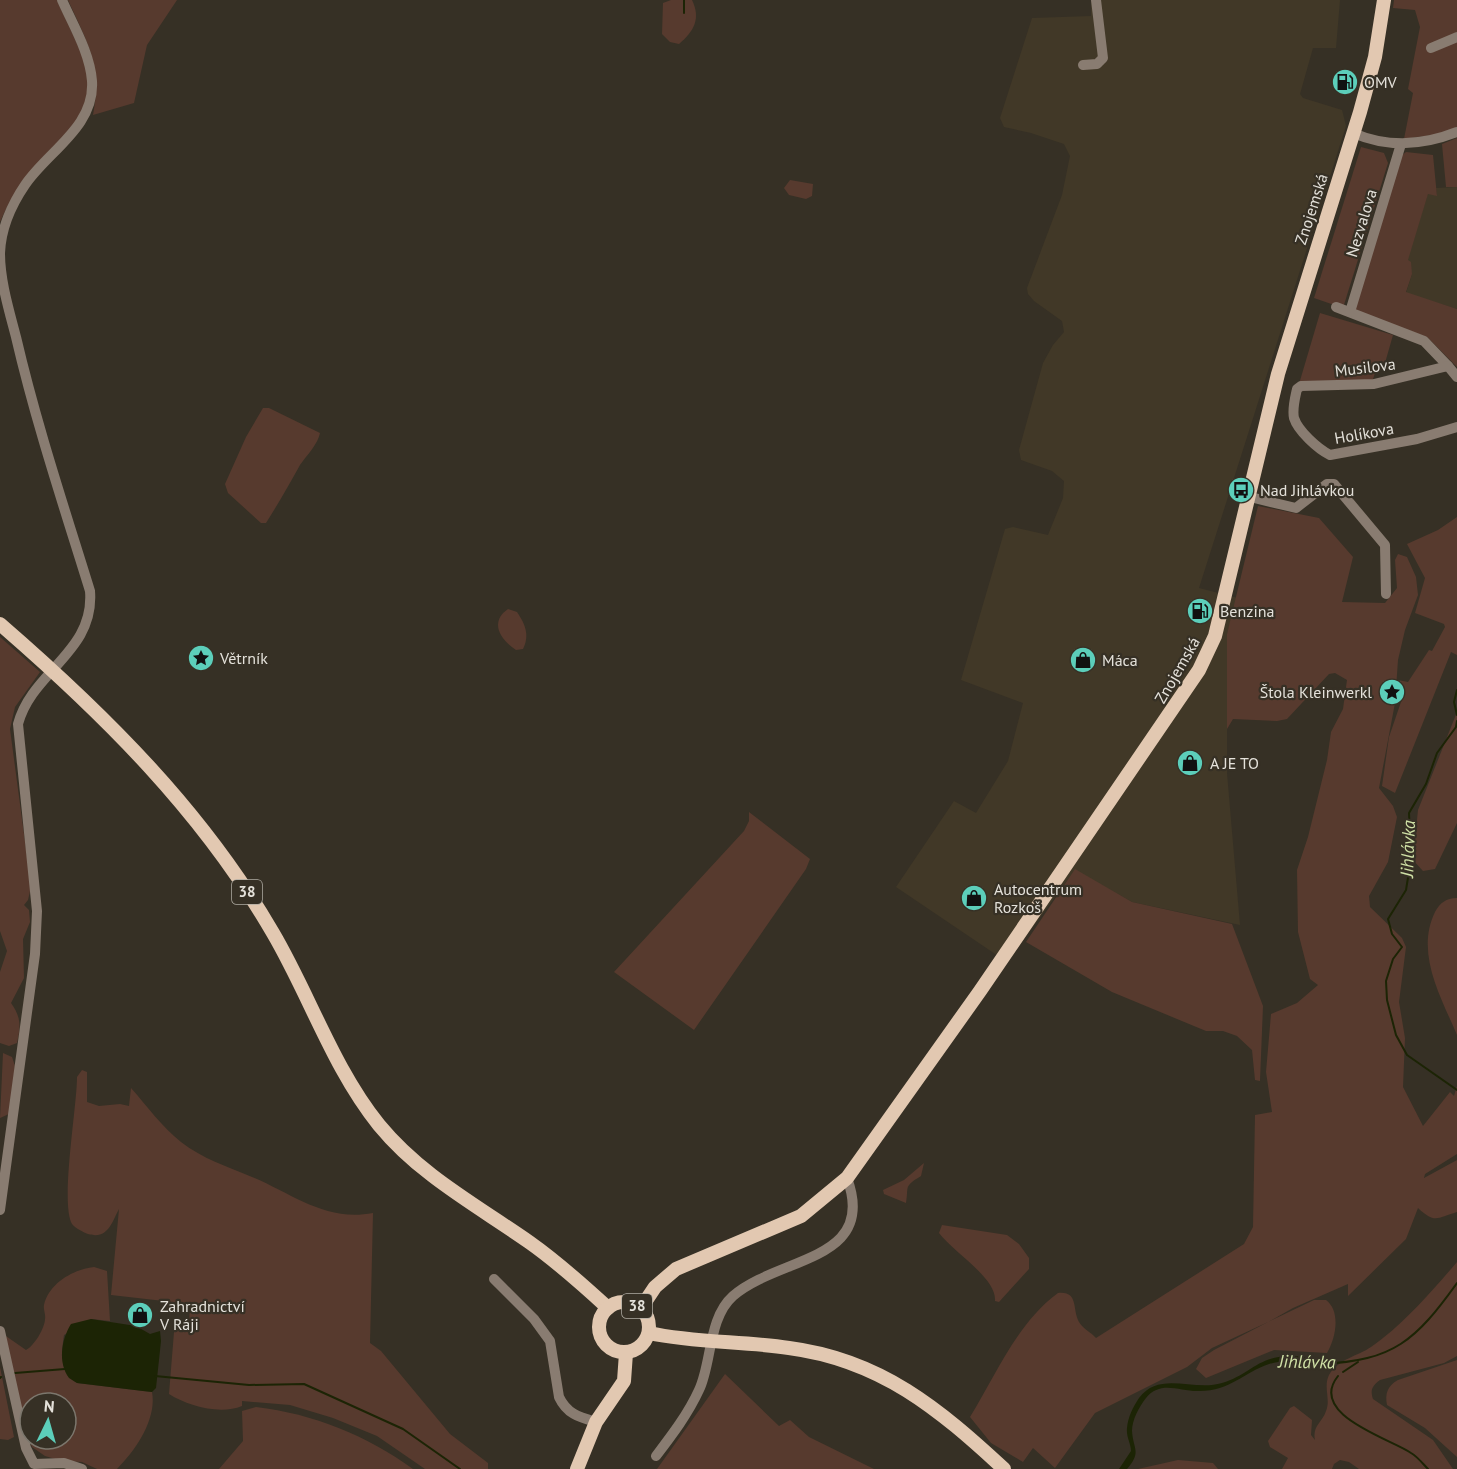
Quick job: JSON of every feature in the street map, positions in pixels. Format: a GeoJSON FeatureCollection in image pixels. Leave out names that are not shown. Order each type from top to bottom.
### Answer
{"type":"FeatureCollection","features":[{"type":"Feature","properties":{"kind":"main road","name":"Znojemská"},"geometry":{"type":"LineString","coordinates":[[641,1308],[655,1287],[676,1269],[801,1215],[847,1178],[914,1085],[1199,670],[1215,636],[1281,364],[1375,57],[1384,0]]}},
{"type":"Feature","properties":{"kind":"main road","name":"38"},"geometry":{"type":"LineString","coordinates":[[0,624],[128,742],[209,837],[273,933],[340,1067],[362,1102],[394,1142],[444,1185],[529,1242],[608,1308]]}},
{"type":"Feature","properties":{"kind":"main road","name":"38"},"geometry":{"type":"LineString","coordinates":[[622,1302],[641,1308],[648,1317],[649,1333],[641,1346],[626,1353],[611,1349],[600,1337],[599,1321],[608,1308],[622,1302]]}},
{"type":"Feature","properties":{"kind":"main road"},"geometry":{"type":"LineString","coordinates":[[649,1333],[692,1340],[787,1347],[822,1354],[856,1365],[889,1379],[933,1406],[1004,1469]]}},
{"type":"Feature","properties":{"kind":"main road"},"geometry":{"type":"LineString","coordinates":[[577,1469],[596,1422],[624,1382],[626,1353]]}},
{"type":"Feature","properties":{"kind":"street"},"geometry":{"type":"LineString","coordinates":[[0,1210],[35,954],[37,911],[18,724],[24,708],[43,681],[80,638],[86,626],[90,591],[30,398],[0,265],[3,233],[16,200],[26,183],[76,129],[87,111],[92,94],[92,77],[87,60],[62,0]]}},
{"type":"Feature","properties":{"kind":"street"},"geometry":{"type":"LineString","coordinates":[[1083,65],[1097,64],[1103,58],[1096,0]]}},
{"type":"Feature","properties":{"kind":"street"},"geometry":{"type":"LineString","coordinates":[[1431,48],[1457,38]]}},
{"type":"Feature","properties":{"kind":"street"},"geometry":{"type":"LineString","coordinates":[[1353,133],[1384,142],[1401,144],[1420,143],[1457,132]]}},
{"type":"Feature","properties":{"kind":"street","name":"Nezvalova"},"geometry":{"type":"LineString","coordinates":[[1350,312],[1401,144]]}},
{"type":"Feature","properties":{"kind":"street"},"geometry":{"type":"LineString","coordinates":[[1336,308],[1424,341],[1457,377]]}},
{"type":"Feature","properties":{"kind":"street","name":"Musilova"},"geometry":{"type":"LineString","coordinates":[[1294,414],[1298,387],[1374,384],[1449,366]]}},
{"type":"Feature","properties":{"kind":"street","name":"Holíkova"},"geometry":{"type":"LineString","coordinates":[[1294,414],[1298,426],[1322,451],[1330,455],[1417,439],[1457,427]]}},
{"type":"Feature","properties":{"kind":"street"},"geometry":{"type":"LineString","coordinates":[[1250,497],[1296,508],[1327,484],[1334,484],[1385,545],[1386,594]]}},
{"type":"Feature","properties":{"kind":"street"},"geometry":{"type":"LineString","coordinates":[[656,1456],[681,1423],[700,1389],[705,1365],[726,1302],[742,1290],[826,1249],[842,1238],[854,1216],[853,1196],[847,1178]]}},
{"type":"Feature","properties":{"kind":"street"},"geometry":{"type":"LineString","coordinates":[[494,1279],[534,1319],[550,1341],[559,1397],[563,1406],[572,1415],[596,1422]]}},
{"type":"Feature","properties":{"kind":"street"},"geometry":{"type":"LineString","coordinates":[[0,1331],[26,1448],[34,1464],[64,1463],[82,1469]]}},
{"type":"Feature","properties":{"kind":"shaded area"},"geometry":{"type":"Polygon","coordinates":[[[0,0],[57,0],[78,44],[89,80],[89,90],[83,112],[26,178],[0,222],[0,0]]]}},
{"type":"Feature","properties":{"kind":"shaded area"},"geometry":{"type":"Polygon","coordinates":[[[68,0],[177,0],[147,45],[134,103],[93,115],[96,83],[91,55],[68,0]]]}},
{"type":"Feature","properties":{"kind":"shaded area"},"geometry":{"type":"Polygon","coordinates":[[[671,0],[692,0],[695,7],[696,19],[692,29],[679,44],[670,42],[662,34],[663,3],[671,0]]]}},
{"type":"Feature","properties":{"kind":"shaded area"},"geometry":{"type":"Polygon","coordinates":[[[1091,0],[1340,0],[1336,48],[1313,48],[1300,94],[1303,98],[1342,110],[1346,126],[1199,588],[1238,598],[1227,634],[1227,773],[1240,925],[1132,902],[1075,870],[1007,962],[896,887],[954,801],[976,813],[1008,761],[1023,703],[961,680],[1005,529],[1013,527],[1048,535],[1063,498],[1064,481],[1052,471],[1021,460],[1019,450],[1043,363],[1053,345],[1064,332],[1062,321],[1034,301],[1028,294],[1027,288],[1062,195],[1070,156],[1064,144],[1004,127],[1000,118],[1032,18],[1091,16],[1091,0]]]}},
{"type":"Feature","properties":{"kind":"shaded area"},"geometry":{"type":"Polygon","coordinates":[[[1394,0],[1457,0],[1457,127],[1440,134],[1404,139],[1413,93],[1408,89],[1420,27],[1415,10],[1393,8],[1394,0]]]}},
{"type":"Feature","properties":{"kind":"shaded area"},"geometry":{"type":"Polygon","coordinates":[[[1457,138],[1457,187],[1446,187],[1442,144],[1457,138]]]}},
{"type":"Feature","properties":{"kind":"shaded area"},"geometry":{"type":"Polygon","coordinates":[[[1361,147],[1384,153],[1388,163],[1343,308],[1314,298],[1361,147]]]}},
{"type":"Feature","properties":{"kind":"shaded area"},"geometry":{"type":"Polygon","coordinates":[[[1406,152],[1433,155],[1437,196],[1428,194],[1408,260],[1411,262],[1412,274],[1406,292],[1457,309],[1457,367],[1427,337],[1357,312],[1354,306],[1401,156],[1406,152]]]}},
{"type":"Feature","properties":{"kind":"shaded area"},"geometry":{"type":"Polygon","coordinates":[[[790,180],[813,184],[812,196],[806,199],[789,195],[784,188],[790,180]]]}},
{"type":"Feature","properties":{"kind":"shaded area"},"geometry":{"type":"Polygon","coordinates":[[[1457,187],[1457,309],[1406,293],[1412,274],[1407,260],[1428,193],[1437,195],[1436,188],[1457,187]]]}},
{"type":"Feature","properties":{"kind":"shaded area"},"geometry":{"type":"Polygon","coordinates":[[[1320,313],[1393,335],[1385,363],[1379,361],[1372,382],[1299,384],[1320,313]]]}},
{"type":"Feature","properties":{"kind":"shaded area"},"geometry":{"type":"Polygon","coordinates":[[[263,408],[269,408],[320,433],[315,445],[300,465],[266,523],[261,523],[228,493],[225,484],[246,437],[263,408]]]}},
{"type":"Feature","properties":{"kind":"shaded area"},"geometry":{"type":"Polygon","coordinates":[[[1258,506],[1319,518],[1353,557],[1342,602],[1385,603],[1397,588],[1395,560],[1398,554],[1407,557],[1416,577],[1418,595],[1405,630],[1398,660],[1395,703],[1379,788],[1393,806],[1397,817],[1388,862],[1369,896],[1370,907],[1402,938],[1406,947],[1399,1002],[1405,1038],[1403,1087],[1423,1126],[1450,1092],[1454,1096],[1457,1086],[1457,1154],[1425,1174],[1424,1178],[1457,1160],[1457,1212],[1433,1218],[1418,1208],[1406,1239],[1348,1296],[1348,1284],[1293,1308],[1212,1348],[1187,1367],[1095,1413],[1055,1468],[1033,1448],[1023,1462],[991,1443],[970,1417],[1019,1334],[1044,1305],[1058,1293],[1069,1295],[1074,1302],[1079,1322],[1096,1338],[1244,1244],[1253,1227],[1255,1115],[1272,1112],[1266,1072],[1271,1014],[1297,1003],[1318,985],[1310,979],[1298,932],[1297,870],[1308,837],[1327,760],[1331,732],[1343,709],[1347,680],[1335,673],[1329,674],[1287,719],[1277,721],[1233,719],[1227,729],[1227,634],[1258,506]]]}},
{"type":"Feature","properties":{"kind":"shaded area"},"geometry":{"type":"Polygon","coordinates":[[[1457,517],[1457,655],[1451,652],[1395,793],[1382,786],[1389,737],[1402,699],[1398,680],[1408,682],[1429,650],[1432,651],[1445,627],[1444,624],[1415,613],[1425,578],[1407,544],[1438,530],[1457,517]]]}},
{"type":"Feature","properties":{"kind":"shaded area"},"geometry":{"type":"Polygon","coordinates":[[[508,609],[517,612],[524,625],[526,639],[523,649],[516,650],[506,642],[499,631],[499,620],[508,609]]]}},
{"type":"Feature","properties":{"kind":"shaded area"},"geometry":{"type":"Polygon","coordinates":[[[0,637],[40,672],[15,707],[10,729],[31,887],[28,900],[24,905],[29,910],[30,922],[23,939],[24,978],[11,1003],[17,1013],[19,1032],[17,1043],[9,1046],[0,1043],[0,972],[7,951],[0,931],[0,637]]]}},
{"type":"Feature","properties":{"kind":"shaded area"},"geometry":{"type":"Polygon","coordinates":[[[1457,712],[1457,823],[1435,869],[1423,871],[1413,860],[1418,810],[1457,712]]]}},
{"type":"Feature","properties":{"kind":"shaded area"},"geometry":{"type":"Polygon","coordinates":[[[749,812],[810,859],[806,869],[694,1030],[614,972],[744,831],[749,821],[749,812]]]}},
{"type":"Feature","properties":{"kind":"shaded area"},"geometry":{"type":"Polygon","coordinates":[[[1075,869],[1132,902],[1232,924],[1263,1006],[1260,1081],[1255,1080],[1252,1050],[1237,1036],[1223,1031],[1206,1031],[1112,992],[1026,942],[1075,869]]]}},
{"type":"Feature","properties":{"kind":"shaded area"},"geometry":{"type":"Polygon","coordinates":[[[1457,898],[1457,1035],[1433,975],[1428,943],[1435,912],[1447,900],[1457,898]]]}},
{"type":"Feature","properties":{"kind":"shaded area"},"geometry":{"type":"Polygon","coordinates":[[[3,1053],[12,1057],[15,1066],[9,1114],[0,1118],[3,1053]]]}},
{"type":"Feature","properties":{"kind":"shaded area"},"geometry":{"type":"Polygon","coordinates":[[[82,1070],[87,1072],[87,1102],[99,1106],[120,1104],[129,1106],[131,1088],[174,1136],[206,1158],[324,1210],[356,1215],[373,1213],[370,1343],[381,1351],[450,1434],[488,1463],[488,1469],[425,1469],[377,1436],[333,1418],[290,1405],[242,1401],[242,1406],[224,1410],[204,1408],[169,1394],[174,1332],[189,1325],[190,1304],[111,1295],[119,1209],[108,1229],[95,1235],[79,1230],[73,1225],[69,1213],[68,1176],[77,1077],[82,1070]]]}},
{"type":"Feature","properties":{"kind":"shaded area"},"geometry":{"type":"Polygon","coordinates":[[[924,1163],[921,1176],[911,1182],[908,1187],[906,1203],[884,1194],[883,1190],[904,1180],[924,1163]]]}},
{"type":"Feature","properties":{"kind":"shaded area"},"geometry":{"type":"Polygon","coordinates":[[[942,1225],[1007,1235],[1019,1244],[1029,1258],[1029,1269],[999,1302],[995,1301],[994,1292],[982,1274],[939,1233],[942,1225]]]}},
{"type":"Feature","properties":{"kind":"shaded area"},"geometry":{"type":"Polygon","coordinates":[[[1457,1262],[1457,1356],[1444,1363],[1380,1380],[1373,1386],[1372,1391],[1373,1399],[1433,1440],[1453,1469],[1359,1469],[1349,1462],[1340,1460],[1334,1464],[1332,1469],[1282,1469],[1288,1458],[1270,1447],[1268,1441],[1290,1408],[1294,1406],[1312,1420],[1311,1435],[1315,1440],[1316,1428],[1324,1415],[1328,1402],[1327,1379],[1329,1375],[1343,1361],[1371,1347],[1394,1329],[1457,1262]]]}},
{"type":"Feature","properties":{"kind":"shaded area"},"geometry":{"type":"Polygon","coordinates":[[[94,1267],[107,1271],[110,1321],[91,1319],[64,1335],[62,1356],[67,1374],[77,1383],[152,1392],[151,1413],[144,1434],[117,1469],[97,1469],[82,1462],[62,1461],[45,1456],[38,1451],[78,1451],[78,1391],[18,1391],[18,1402],[3,1334],[26,1350],[29,1348],[36,1341],[43,1327],[44,1305],[51,1290],[63,1278],[94,1267]]]}},
{"type":"Feature","properties":{"kind":"shaded area"},"geometry":{"type":"Polygon","coordinates":[[[1314,1300],[1326,1300],[1334,1311],[1336,1325],[1327,1353],[1274,1350],[1206,1378],[1196,1369],[1202,1358],[1214,1350],[1314,1300]]]}},
{"type":"Feature","properties":{"kind":"shaded area"},"geometry":{"type":"Polygon","coordinates":[[[1457,1360],[1457,1457],[1425,1428],[1387,1405],[1386,1397],[1394,1382],[1457,1360]]]}},
{"type":"Feature","properties":{"kind":"shaded area"},"geometry":{"type":"Polygon","coordinates":[[[0,1367],[14,1437],[8,1440],[0,1439],[0,1367]]]}},
{"type":"Feature","properties":{"kind":"shaded area"},"geometry":{"type":"Polygon","coordinates":[[[725,1374],[779,1426],[790,1420],[809,1437],[874,1469],[657,1469],[725,1374]]]}},
{"type":"Feature","properties":{"kind":"shaded area"},"geometry":{"type":"Polygon","coordinates":[[[256,1407],[298,1415],[339,1428],[377,1446],[413,1469],[219,1469],[243,1441],[242,1411],[256,1407]]]}},
{"type":"Feature","properties":{"kind":"shaded area"},"geometry":{"type":"Polygon","coordinates":[[[1178,1460],[1213,1463],[1218,1469],[1138,1469],[1178,1460]]]}},
{"type":"Feature","properties":{"kind":"water"},"geometry":{"type":"Polygon","coordinates":[[[91,1319],[136,1326],[150,1334],[160,1331],[156,1388],[152,1392],[77,1383],[69,1378],[62,1359],[65,1337],[71,1324],[91,1319]]]}},
{"type":"Feature","properties":{"kind":"water"},"geometry":{"type":"Polygon","coordinates":[[[1295,1356],[1324,1361],[1324,1366],[1276,1362],[1218,1388],[1197,1391],[1157,1389],[1146,1398],[1133,1422],[1135,1454],[1132,1463],[1127,1469],[1119,1469],[1131,1451],[1127,1431],[1130,1416],[1139,1398],[1147,1390],[1167,1383],[1211,1385],[1222,1383],[1263,1362],[1295,1356]]]}},
{"type":"Feature","properties":{"kind":"waterway"},"geometry":{"type":"LineString","coordinates":[[684,0],[684,13]]}},
{"type":"Feature","properties":{"kind":"waterway","name":"Jihlávka"},"geometry":{"type":"LineString","coordinates":[[1457,690],[1454,702],[1457,715]]}},
{"type":"Feature","properties":{"kind":"waterway","name":"Jihlávka"},"geometry":{"type":"LineString","coordinates":[[1457,721],[1456,727],[1437,753],[1426,784],[1409,813],[1411,859],[1406,890],[1388,919],[1392,934],[1402,947],[1393,959],[1386,981],[1387,1000],[1396,1035],[1407,1055],[1457,1090]]}},
{"type":"Feature","properties":{"kind":"waterway","name":"Jihlávka"},"geometry":{"type":"LineString","coordinates":[[1321,1364],[1367,1358],[1401,1344],[1429,1319],[1457,1283]]}},
{"type":"Feature","properties":{"kind":"waterway"},"geometry":{"type":"LineString","coordinates":[[1343,1372],[1358,1362]]}},
{"type":"Feature","properties":{"kind":"waterway"},"geometry":{"type":"LineString","coordinates":[[15,1373],[65,1369]]}},
{"type":"Feature","properties":{"kind":"waterway"},"geometry":{"type":"LineString","coordinates":[[155,1376],[249,1385],[304,1384],[403,1429],[460,1469]]}},
{"type":"Feature","properties":{"kind":"waterway"},"geometry":{"type":"LineString","coordinates":[[1338,1376],[1331,1390],[1334,1403],[1342,1414],[1355,1424],[1411,1453],[1428,1469]]}},
{"type":"Feature","properties":{"kind":"place","name":"OMV"},"geometry":{"type":"Point","coordinates":[1345,82]}},
{"type":"Feature","properties":{"kind":"place","name":"Nad Jihlávkou"},"geometry":{"type":"Point","coordinates":[1241,490]}},
{"type":"Feature","properties":{"kind":"place","name":"Benzina"},"geometry":{"type":"Point","coordinates":[1200,611]}},
{"type":"Feature","properties":{"kind":"place","name":"Větrník"},"geometry":{"type":"Point","coordinates":[201,658]}},
{"type":"Feature","properties":{"kind":"place","name":"Máca"},"geometry":{"type":"Point","coordinates":[1083,660]}},
{"type":"Feature","properties":{"kind":"place","name":"Štola Kleinwerkl"},"geometry":{"type":"Point","coordinates":[1392,692]}},
{"type":"Feature","properties":{"kind":"place","name":"A JE TO"},"geometry":{"type":"Point","coordinates":[1190,763]}},
{"type":"Feature","properties":{"kind":"place","name":"Autocentrum Rozkoš"},"geometry":{"type":"Point","coordinates":[974,898]}},
{"type":"Feature","properties":{"kind":"place","name":"Zahradnictví V Ráji"},"geometry":{"type":"Point","coordinates":[140,1315]}}]}
